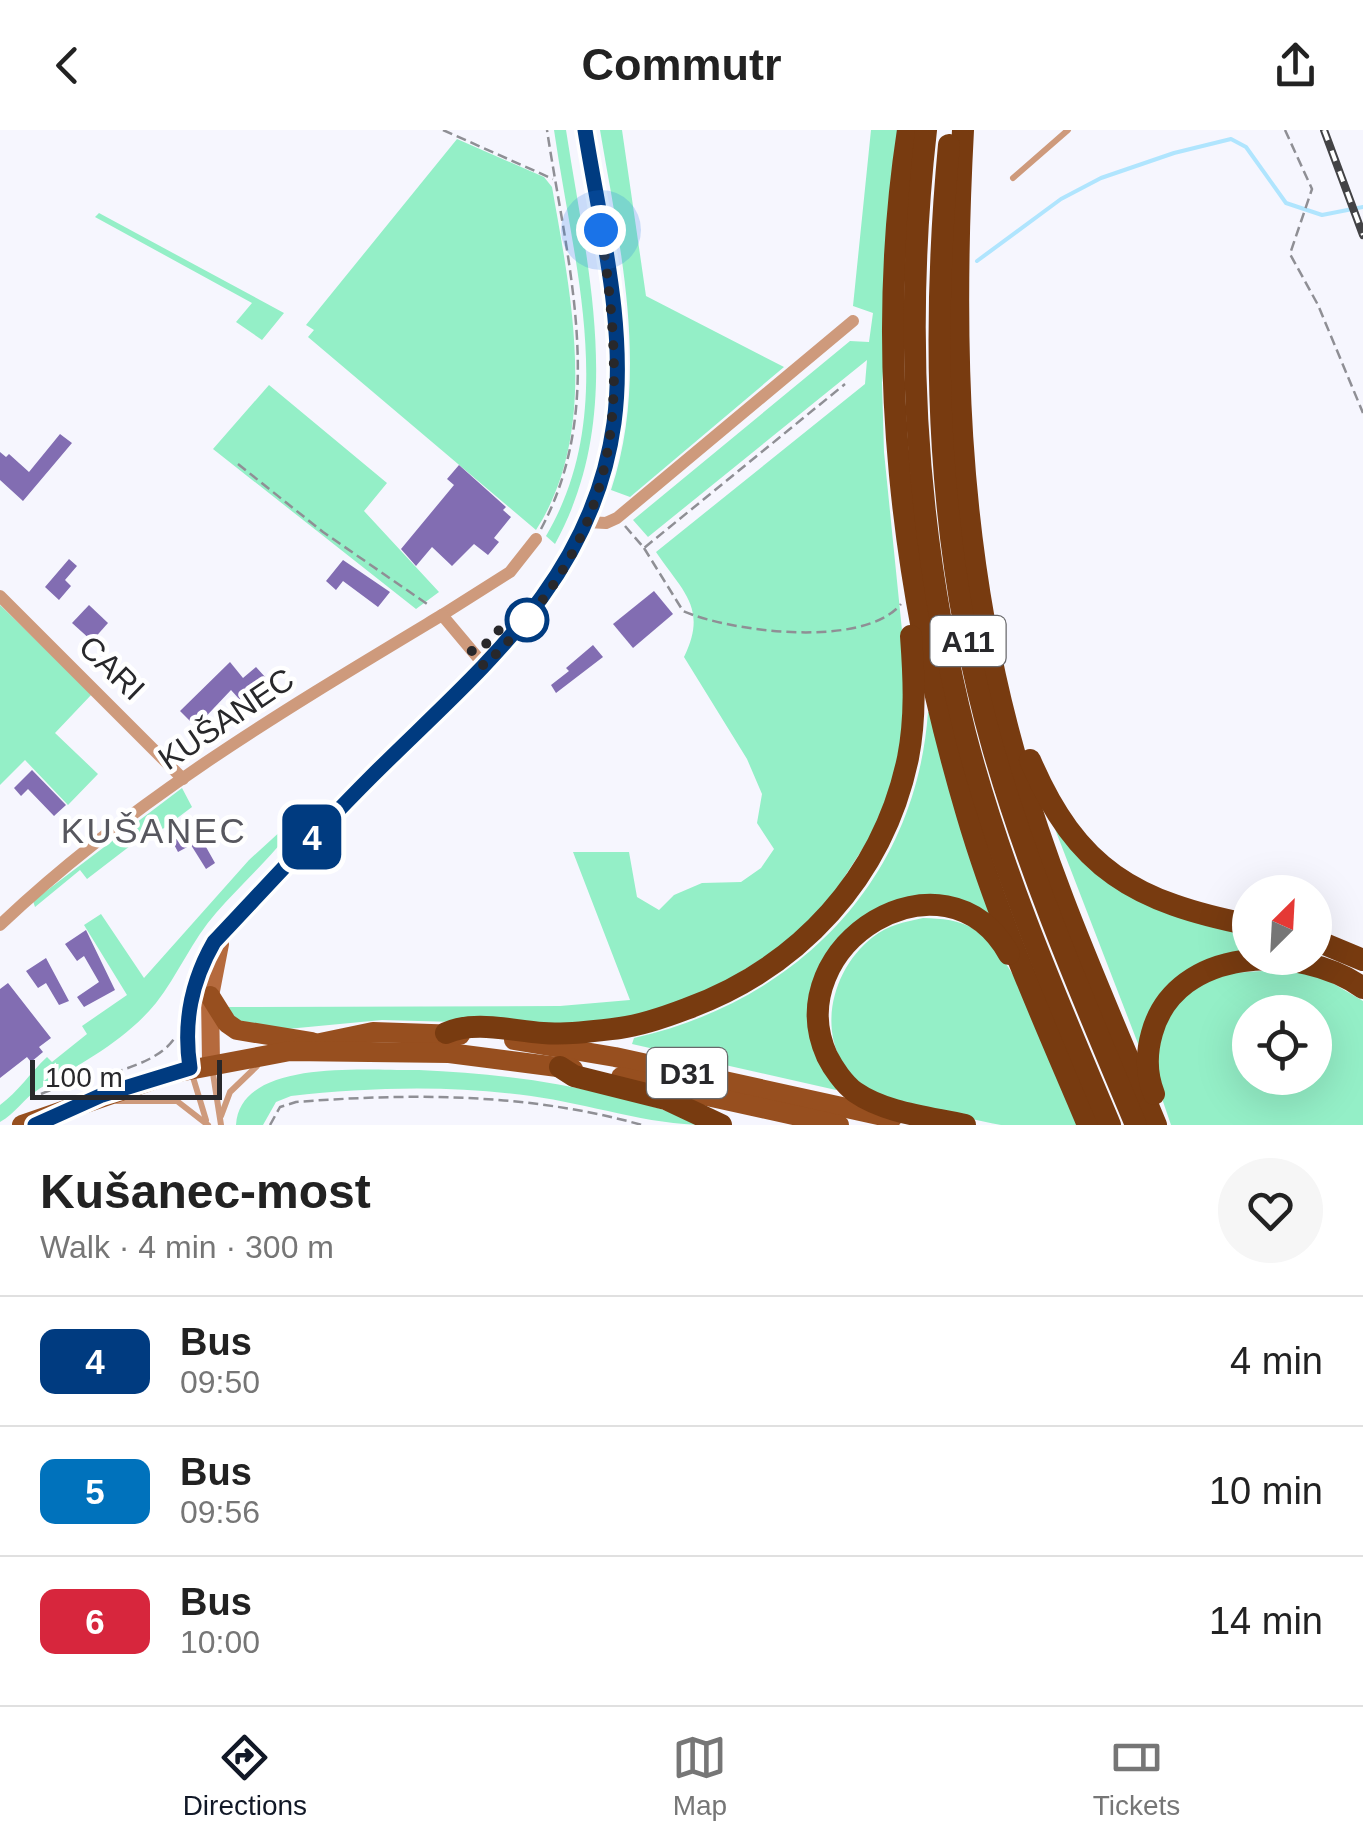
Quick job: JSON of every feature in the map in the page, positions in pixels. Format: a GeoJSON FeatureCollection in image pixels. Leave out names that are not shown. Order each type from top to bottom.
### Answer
{"type":"FeatureCollection","features":[{"type":"Feature","properties":{"kind":"highway"},"geometry":{"type":"LineString","coordinates":[[908,130],[895,290],[896,426],[903,504],[927,655],[967,815],[1088,1125]]}},
{"type":"Feature","properties":{"kind":"highway","name":"A11"},"geometry":{"type":"LineString","coordinates":[[926,130],[914,350],[921,504],[932,579],[966,735],[985,801],[1020,905],[1110,1125]]}},
{"type":"Feature","properties":{"kind":"highway","name":"A11"},"geometry":{"type":"LineString","coordinates":[[950,130],[937,330],[947,507],[963,610],[992,745],[1009,799],[1043,895],[1136,1125]]}},
{"type":"Feature","properties":{"kind":"highway"},"geometry":{"type":"LineString","coordinates":[[964,130],[957,328],[959,433],[972,561],[1024,784],[1060,888],[1156,1125]]}},
{"type":"Feature","properties":{"kind":"highway"},"geometry":{"type":"LineString","coordinates":[[446,1033],[465,1026],[548,1034],[624,1028],[663,1018],[738,988],[766,972],[815,932],[874,850],[899,790],[912,729],[915,691],[898,519],[903,504]]}},
{"type":"Feature","properties":{"kind":"highway"},"geometry":{"type":"LineString","coordinates":[[987,622],[1003,660],[1026,751],[1046,799],[1068,834],[1110,873],[1138,891],[1169,905],[1232,921]]}},
{"type":"Feature","properties":{"kind":"highway"},"geometry":{"type":"LineString","coordinates":[[965,1125],[879,1105],[852,1091],[831,1064],[822,1044],[818,1015],[821,990],[832,962],[865,926],[911,905],[953,908],[986,925],[1008,950],[1051,1051],[1062,1062]]}},
{"type":"Feature","properties":{"kind":"highway"},"geometry":{"type":"LineString","coordinates":[[1332,947],[1363,960]]}},
{"type":"Feature","properties":{"kind":"highway"},"geometry":{"type":"LineString","coordinates":[[1166,1125],[1148,1079],[1148,1047],[1155,1021],[1183,986],[1232,962],[1263,959],[1325,968],[1363,988]]}},
{"type":"Feature","properties":{"kind":"highway"},"geometry":{"type":"LineString","coordinates":[[560,1067],[574,1076],[666,1099],[721,1125]]}},
{"type":"Feature","properties":{"kind":"main road"},"geometry":{"type":"LineString","coordinates":[[201,1066],[186,1037],[192,994],[206,956],[225,930],[343,806],[513,638],[550,589],[587,522],[608,451],[617,384],[611,304],[585,130]]}},
{"type":"Feature","properties":{"kind":"main road"},"geometry":{"type":"LineString","coordinates":[[201,1066],[210,996],[225,930]]}},
{"type":"Feature","properties":{"kind":"main road"},"geometry":{"type":"LineString","coordinates":[[210,996],[237,1030],[314,1042]]}},
{"type":"Feature","properties":{"kind":"main road","name":"D31"},"geometry":{"type":"LineString","coordinates":[[33,1123],[102,1095],[201,1066],[373,1032],[506,1038],[615,1057],[926,1125]]}},
{"type":"Feature","properties":{"kind":"main road","name":"D31"},"geometry":{"type":"LineString","coordinates":[[283,1052],[449,1054],[560,1067],[839,1125]]}},
{"type":"Feature","properties":{"kind":"street"},"geometry":{"type":"LineString","coordinates":[[587,522],[606,523],[617,518],[853,321]]}},
{"type":"Feature","properties":{"kind":"street","name":"KUŠANEC"},"geometry":{"type":"LineString","coordinates":[[0,925],[26,900],[184,779],[510,572],[536,539]]}},
{"type":"Feature","properties":{"kind":"street","name":"CARI"},"geometry":{"type":"LineString","coordinates":[[0,596],[184,779]]}},
{"type":"Feature","properties":{"kind":"street"},"geometry":{"type":"LineString","coordinates":[[442,615],[484,666]]}},
{"type":"Feature","properties":{"kind":"lane"},"geometry":{"type":"LineString","coordinates":[[1014,178],[1068,130]]}},
{"type":"Feature","properties":{"kind":"lane"},"geometry":{"type":"LineString","coordinates":[[221,1121],[236,1084],[283,1052]]}},
{"type":"Feature","properties":{"kind":"lane"},"geometry":{"type":"LineString","coordinates":[[201,1066],[221,1121]]}},
{"type":"Feature","properties":{"kind":"lane"},"geometry":{"type":"LineString","coordinates":[[201,1066],[208,1125]]}},
{"type":"Feature","properties":{"kind":"lane"},"geometry":{"type":"LineString","coordinates":[[102,1095],[130,1102],[177,1101],[208,1125]]}},
{"type":"Feature","properties":{"kind":"path"},"geometry":{"type":"LineString","coordinates":[[444,130],[555,180]]}},
{"type":"Feature","properties":{"kind":"path"},"geometry":{"type":"LineString","coordinates":[[536,539],[569,460],[579,390],[576,318],[547,130]]}},
{"type":"Feature","properties":{"kind":"path"},"geometry":{"type":"LineString","coordinates":[[1286,130],[1308,174],[1310,200],[1290,254],[1318,306],[1363,413]]}},
{"type":"Feature","properties":{"kind":"path"},"geometry":{"type":"LineString","coordinates":[[644,548],[846,384]]}},
{"type":"Feature","properties":{"kind":"path"},"geometry":{"type":"LineString","coordinates":[[238,464],[323,532],[442,615]]}},
{"type":"Feature","properties":{"kind":"path"},"geometry":{"type":"LineString","coordinates":[[617,518],[644,548],[683,611],[740,629],[785,633],[834,630],[893,613],[908,595]]}},
{"type":"Feature","properties":{"kind":"path"},"geometry":{"type":"LineString","coordinates":[[270,1125],[280,1107],[296,1102],[405,1096],[525,1101],[642,1125]]}},
{"type":"Feature","properties":{"kind":"green space"},"geometry":{"type":"Polygon","coordinates":[[[554,130],[566,130],[583,234],[591,287],[596,392],[590,443],[577,494],[555,544],[546,536],[568,488],[581,438],[586,388],[579,284],[554,130]]]}},
{"type":"Feature","properties":{"kind":"green space"},"geometry":{"type":"Polygon","coordinates":[[[600,130],[622,130],[646,296],[784,367],[630,497],[611,490],[623,446],[630,356],[623,265],[600,130]]]}},
{"type":"Feature","properties":{"kind":"green space"},"geometry":{"type":"Polygon","coordinates":[[[871,130],[904,130],[882,383],[884,452],[910,710],[889,808],[812,927],[683,1008],[571,1025],[382,1020],[266,1031],[237,1020],[227,1007],[560,1006],[630,1000],[573,852],[629,852],[637,897],[659,910],[674,895],[702,883],[741,882],[761,868],[774,849],[757,823],[762,794],[747,759],[684,657],[694,626],[693,613],[683,590],[656,552],[865,384],[867,360],[648,537],[633,520],[850,341],[869,342],[873,313],[853,306],[871,130]]]}},
{"type":"Feature","properties":{"kind":"green space"},"geometry":{"type":"Polygon","coordinates":[[[457,139],[544,177],[552,187],[572,317],[574,406],[568,450],[556,491],[536,530],[308,337],[314,330],[306,325],[457,139]]]}},
{"type":"Feature","properties":{"kind":"green space"},"geometry":{"type":"Polygon","coordinates":[[[99,213],[284,313],[262,340],[236,322],[252,303],[95,217],[99,213]]]}},
{"type":"Feature","properties":{"kind":"green space"},"geometry":{"type":"Polygon","coordinates":[[[269,385],[387,483],[364,511],[439,592],[416,609],[213,449],[269,385]]]}},
{"type":"Feature","properties":{"kind":"green space"},"geometry":{"type":"Polygon","coordinates":[[[0,605],[92,694],[55,733],[98,774],[68,805],[25,760],[0,785],[0,605]]]}},
{"type":"Feature","properties":{"kind":"green space"},"geometry":{"type":"Polygon","coordinates":[[[928,712],[934,713],[1000,926],[903,902],[818,984],[839,1087],[836,1090],[632,1044],[634,1038],[692,1021],[746,996],[795,964],[837,925],[872,880],[900,830],[919,773],[928,712]]]}},
{"type":"Feature","properties":{"kind":"green space"},"geometry":{"type":"Polygon","coordinates":[[[182,788],[192,807],[160,831],[156,826],[87,879],[80,870],[35,907],[33,901],[182,788]]]}},
{"type":"Feature","properties":{"kind":"green space"},"geometry":{"type":"Polygon","coordinates":[[[295,818],[298,822],[288,835],[207,923],[144,1017],[101,1051],[33,1093],[0,1122],[0,1105],[47,1057],[52,1062],[87,1034],[82,1026],[127,995],[84,925],[101,914],[144,978],[249,860],[295,818]]]}},
{"type":"Feature","properties":{"kind":"green space"},"geometry":{"type":"Polygon","coordinates":[[[1055,829],[1095,872],[1117,888],[1166,912],[1232,930],[1232,959],[1199,970],[1142,1054],[1055,829]]]}},
{"type":"Feature","properties":{"kind":"green space"},"geometry":{"type":"Polygon","coordinates":[[[923,918],[963,924],[992,945],[1022,991],[1078,1125],[1001,1125],[982,1121],[888,1098],[867,1088],[850,1073],[832,1034],[836,991],[844,971],[873,937],[897,924],[923,918]]]}},
{"type":"Feature","properties":{"kind":"green space"},"geometry":{"type":"Polygon","coordinates":[[[1232,973],[1314,975],[1363,1001],[1363,1125],[1171,1125],[1154,1075],[1154,1050],[1176,1002],[1219,974],[1232,973]]]}},
{"type":"Feature","properties":{"kind":"green space"},"geometry":{"type":"Polygon","coordinates":[[[340,1070],[493,1075],[565,1086],[636,1102],[706,1125],[662,1122],[531,1096],[411,1089],[291,1096],[276,1102],[263,1125],[236,1125],[243,1103],[259,1088],[282,1078],[340,1070]]]}},
{"type":"Feature","properties":{"kind":"building"},"geometry":{"type":"Polygon","coordinates":[[[60,434],[72,443],[23,501],[0,480],[0,452],[6,457],[9,454],[29,472],[60,434]]]}},
{"type":"Feature","properties":{"kind":"building"},"geometry":{"type":"Polygon","coordinates":[[[459,465],[506,507],[503,510],[511,517],[494,538],[499,542],[488,555],[474,544],[452,566],[432,547],[416,566],[401,549],[454,485],[447,479],[459,465]]]}},
{"type":"Feature","properties":{"kind":"building"},"geometry":{"type":"Polygon","coordinates":[[[69,559],[77,566],[65,580],[71,586],[59,600],[45,587],[69,559]]]}},
{"type":"Feature","properties":{"kind":"building"},"geometry":{"type":"Polygon","coordinates":[[[343,560],[390,592],[378,607],[343,581],[336,590],[326,581],[343,560]]]}},
{"type":"Feature","properties":{"kind":"building"},"geometry":{"type":"Polygon","coordinates":[[[654,591],[673,614],[633,648],[613,624],[654,591]]]}},
{"type":"Feature","properties":{"kind":"building"},"geometry":{"type":"Polygon","coordinates":[[[89,605],[108,623],[92,641],[72,623],[89,605]]]}},
{"type":"Feature","properties":{"kind":"building"},"geometry":{"type":"Polygon","coordinates":[[[593,645],[603,657],[556,693],[551,685],[593,645]]]}},
{"type":"Feature","properties":{"kind":"building"},"geometry":{"type":"Polygon","coordinates":[[[230,662],[243,678],[256,667],[266,678],[240,700],[231,690],[196,727],[180,711],[230,662]]]}},
{"type":"Feature","properties":{"kind":"building"},"geometry":{"type":"Polygon","coordinates":[[[32,770],[66,805],[54,816],[28,789],[21,796],[14,788],[32,770]]]}},
{"type":"Feature","properties":{"kind":"building"},"geometry":{"type":"Polygon","coordinates":[[[192,822],[215,863],[206,869],[191,845],[178,852],[169,835],[192,822]]]}},
{"type":"Feature","properties":{"kind":"building"},"geometry":{"type":"Polygon","coordinates":[[[86,930],[115,990],[84,1007],[77,997],[99,982],[84,956],[77,961],[65,944],[86,930]]]}},
{"type":"Feature","properties":{"kind":"building"},"geometry":{"type":"Polygon","coordinates":[[[46,958],[69,1001],[59,1005],[46,983],[38,988],[26,971],[46,958]]]}},
{"type":"Feature","properties":{"kind":"building"},"geometry":{"type":"Polygon","coordinates":[[[8,983],[51,1038],[39,1047],[43,1052],[31,1062],[27,1057],[0,1078],[0,989],[8,983]]]}},
{"type":"Feature","properties":{"kind":"waterway"},"geometry":{"type":"LineString","coordinates":[[977,261],[1061,199],[1101,178],[1231,139],[1246,147],[1286,203],[1322,215],[1363,207]]}},
{"type":"Feature","properties":{"kind":"railway"},"geometry":{"type":"LineString","coordinates":[[1324,130],[1363,235]]}},
{"type":"Feature","properties":{"kind":"bus line","name":"4"},"geometry":{"type":"LineString","coordinates":[[35,1125],[102,1095],[190,1068],[187,1013],[199,970],[214,942],[368,780],[513,638],[565,565],[591,512],[606,465],[617,384],[611,304],[585,130]]}},
{"type":"Feature","properties":{"kind":"district","name":"KUŠANEC"},"geometry":{"type":"Point","coordinates":[154,830]}},
{"type":"Feature","properties":{"kind":"route"},"geometry":{"type":"LineString","coordinates":[[527,620],[513,615],[485,645],[471,650],[484,666],[513,638],[536,608],[550,589],[565,565],[598,491],[614,424],[617,384],[616,344],[601,230]]}}]}
